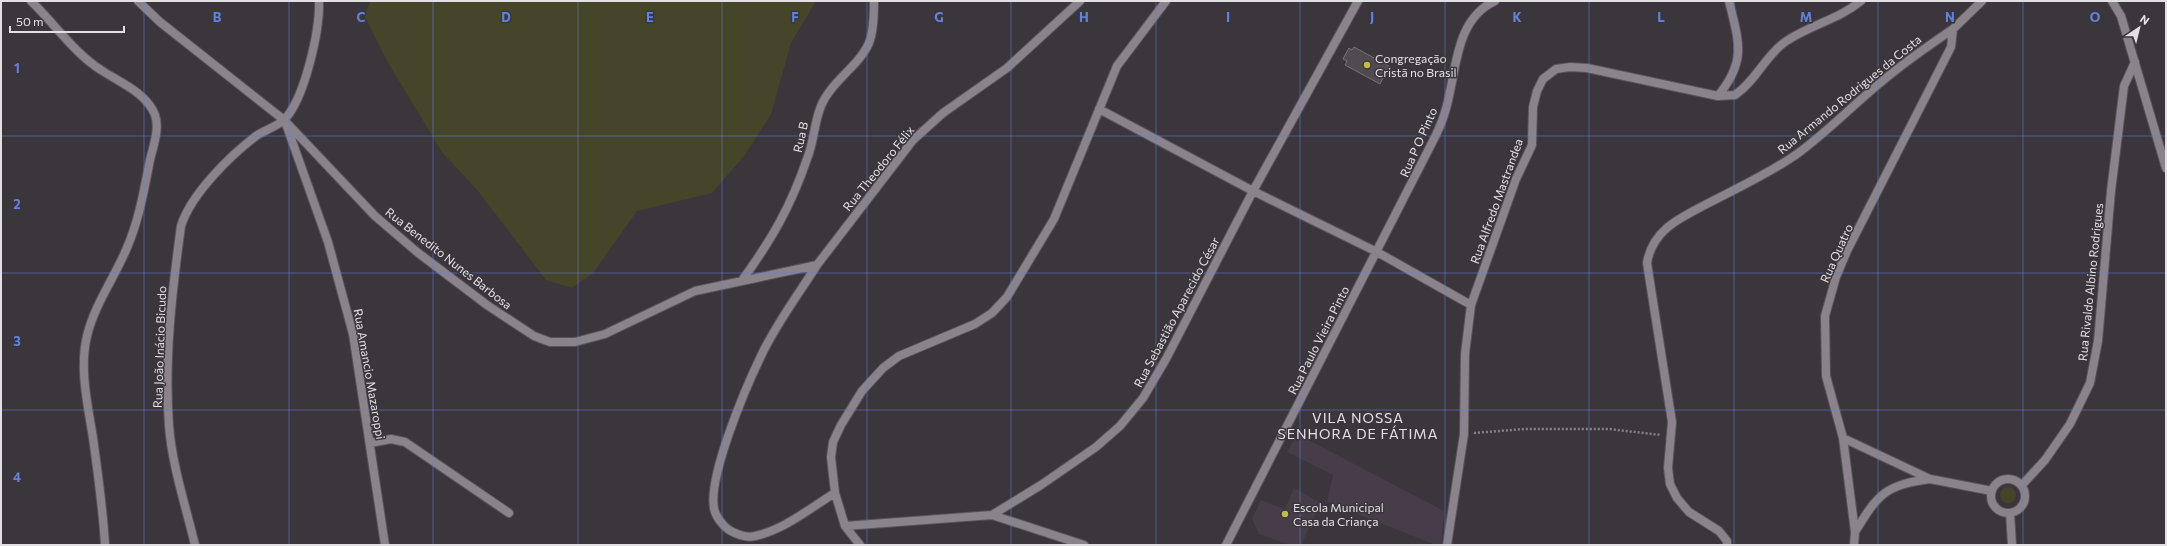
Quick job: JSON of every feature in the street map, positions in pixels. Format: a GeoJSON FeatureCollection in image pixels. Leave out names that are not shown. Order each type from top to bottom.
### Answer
{"type":"FeatureCollection","features":[{"type":"Feature","properties":{"kind":"street"},"geometry":{"type":"LineString","coordinates":[[31,1],[79,51],[99,69],[137,92],[145,100],[155,116],[156,135],[137,223],[116,273],[92,317],[86,338],[84,369],[103,502],[105,545]]}},
{"type":"Feature","properties":{"kind":"street","name":"Rua Benedito Nunes Barbosa"},"geometry":{"type":"LineString","coordinates":[[138,1],[160,22],[284,120],[375,216],[417,252],[487,305],[534,336],[550,342],[575,342],[605,334],[694,291],[743,279]]}},
{"type":"Feature","properties":{"kind":"street"},"geometry":{"type":"LineString","coordinates":[[284,120],[297,100],[303,80],[319,24],[319,1]]}},
{"type":"Feature","properties":{"kind":"street","name":"Rua B"},"geometry":{"type":"LineString","coordinates":[[743,279],[771,240],[788,206],[808,157],[821,105],[833,86],[854,63],[870,42],[874,1]]}},
{"type":"Feature","properties":{"kind":"street","name":"Rua Theodoro Félix"},"geometry":{"type":"LineString","coordinates":[[835,493],[792,520],[767,532],[753,536],[735,534],[723,526],[714,509],[714,488],[733,421],[761,355],[817,265],[913,140],[942,113],[1007,68],[1080,1]]}},
{"type":"Feature","properties":{"kind":"street"},"geometry":{"type":"LineString","coordinates":[[860,545],[845,526],[835,493],[830,457],[833,442],[841,425],[862,391],[883,368],[898,356],[975,324],[992,313],[1006,297],[1054,219],[1104,94],[1117,66],[1166,1]]}},
{"type":"Feature","properties":{"kind":"street","name":"Rua Sebastião Aparecido César"},"geometry":{"type":"LineString","coordinates":[[845,526],[992,515],[1041,485],[1096,447],[1120,426],[1144,398],[1253,191],[1358,1]]}},
{"type":"Feature","properties":{"kind":"street","name":"Rua P O Pinto"},"geometry":{"type":"LineString","coordinates":[[1377,252],[1436,135],[1445,112],[1460,42],[1479,12],[1495,1]]}},
{"type":"Feature","properties":{"kind":"street"},"geometry":{"type":"LineString","coordinates":[[1718,96],[1734,74],[1738,64],[1736,32],[1729,1]]}},
{"type":"Feature","properties":{"kind":"street","name":"Rua Alfredo Mastrandea"},"geometry":{"type":"LineString","coordinates":[[1447,545],[1464,434],[1464,354],[1471,304],[1516,179],[1532,145],[1533,107],[1537,91],[1544,79],[1556,69],[1570,67],[1587,68],[1718,96],[1735,96],[1756,76],[1775,50],[1786,41],[1840,16],[1861,1]]}},
{"type":"Feature","properties":{"kind":"street"},"geometry":{"type":"LineString","coordinates":[[1953,29],[1982,1]]}},
{"type":"Feature","properties":{"kind":"street"},"geometry":{"type":"LineString","coordinates":[[2112,1],[2121,16],[2166,168]]}},
{"type":"Feature","properties":{"kind":"street","name":"Rua Armando Rodrigues da Costa"},"geometry":{"type":"LineString","coordinates":[[1727,545],[1727,541],[1719,531],[1689,512],[1677,498],[1670,484],[1668,468],[1672,422],[1647,263],[1649,249],[1660,234],[1677,220],[1772,170],[1797,153],[1881,82],[1915,55],[1953,29]]}},
{"type":"Feature","properties":{"kind":"street","name":"Rua Quatro"},"geometry":{"type":"LineString","coordinates":[[1854,545],[1855,532],[1843,438],[1826,376],[1824,335],[1825,316],[1847,251],[1951,47],[1953,29]]}},
{"type":"Feature","properties":{"kind":"street","name":"Rua Rivaldo Albino Rodrigues"},"geometry":{"type":"LineString","coordinates":[[2022,485],[2045,460],[2058,442],[2082,402],[2090,383],[2098,341],[2111,191],[2124,86],[2134,62]]}},
{"type":"Feature","properties":{"kind":"street"},"geometry":{"type":"LineString","coordinates":[[1099,109],[1253,191],[1377,252],[1471,304]]}},
{"type":"Feature","properties":{"kind":"street","name":"Rua Amancio Mazaroppi"},"geometry":{"type":"LineString","coordinates":[[284,120],[328,242],[341,283],[353,334],[385,545]]}},
{"type":"Feature","properties":{"kind":"street","name":"Rua João Inácio Bicudo"},"geometry":{"type":"LineString","coordinates":[[195,545],[180,482],[170,428],[169,412],[171,301],[181,226],[185,214],[191,205],[227,162],[259,135],[284,120]]}},
{"type":"Feature","properties":{"kind":"street","name":"Rua Paulo Vieira Pinto"},"geometry":{"type":"LineString","coordinates":[[1226,545],[1377,252]]}},
{"type":"Feature","properties":{"kind":"street"},"geometry":{"type":"LineString","coordinates":[[743,279],[817,265]]}},
{"type":"Feature","properties":{"kind":"street"},"geometry":{"type":"LineString","coordinates":[[1843,438],[1930,478],[1992,491]]}},
{"type":"Feature","properties":{"kind":"street"},"geometry":{"type":"LineString","coordinates":[[370,443],[391,439],[405,442],[509,513]]}},
{"type":"Feature","properties":{"kind":"street"},"geometry":{"type":"LineString","coordinates":[[1855,532],[1871,506],[1881,495],[1895,486],[1930,478]]}},
{"type":"Feature","properties":{"kind":"street"},"geometry":{"type":"LineString","coordinates":[[2007,479],[2022,485],[2026,495],[2020,509],[2010,513],[2005,513],[1995,507],[1991,497],[1992,491],[1998,483],[2007,479]]}},
{"type":"Feature","properties":{"kind":"street"},"geometry":{"type":"LineString","coordinates":[[2010,513],[2012,545]]}},
{"type":"Feature","properties":{"kind":"street"},"geometry":{"type":"LineString","coordinates":[[992,515],[1084,545]]}},
{"type":"Feature","properties":{"kind":"path"},"geometry":{"type":"LineString","coordinates":[[1464,434],[1524,429],[1609,429],[1671,437]]}},
{"type":"Feature","properties":{"kind":"shaded area"},"geometry":{"type":"Polygon","coordinates":[[[1297,434],[1444,511],[1441,545],[1436,545],[1327,502],[1333,475],[1287,452],[1297,434]]]}},
{"type":"Feature","properties":{"kind":"shaded area","name":"Escola Municipal Casa da Criança"},"geometry":{"type":"Polygon","coordinates":[[[1294,488],[1321,503],[1301,545],[1290,545],[1259,534],[1252,519],[1261,500],[1285,509],[1294,488]]]}},
{"type":"Feature","properties":{"kind":"green space"},"geometry":{"type":"Polygon","coordinates":[[[371,1],[816,1],[791,43],[771,114],[745,155],[712,193],[637,211],[593,273],[572,288],[546,280],[478,191],[442,152],[387,61],[364,15],[371,1]]]}},
{"type":"Feature","properties":{"kind":"green space"},"geometry":{"type":"Polygon","coordinates":[[[2005,487],[2011,487],[2016,492],[2014,501],[2011,503],[2005,503],[2000,498],[2000,492],[2005,487]]]}},
{"type":"Feature","properties":{"kind":"building","name":"Congregação Cristã no Brasil"},"geometry":{"type":"Polygon","coordinates":[[[1354,47],[1389,66],[1380,84],[1345,65],[1347,61],[1343,59],[1349,48],[1352,50],[1354,47]]]}},
{"type":"Feature","properties":{"kind":"place","name":"Congregação Cristã no Brasil"},"geometry":{"type":"Point","coordinates":[1367,65]}},
{"type":"Feature","properties":{"kind":"place","name":"Escola Municipal Casa da Criança"},"geometry":{"type":"Point","coordinates":[1285,514]}},
{"type":"Feature","properties":{"kind":"district","name":"VILA NOSSA SENHORA DE FÁTIMA"},"geometry":{"type":"Point","coordinates":[1358,426]}}]}
